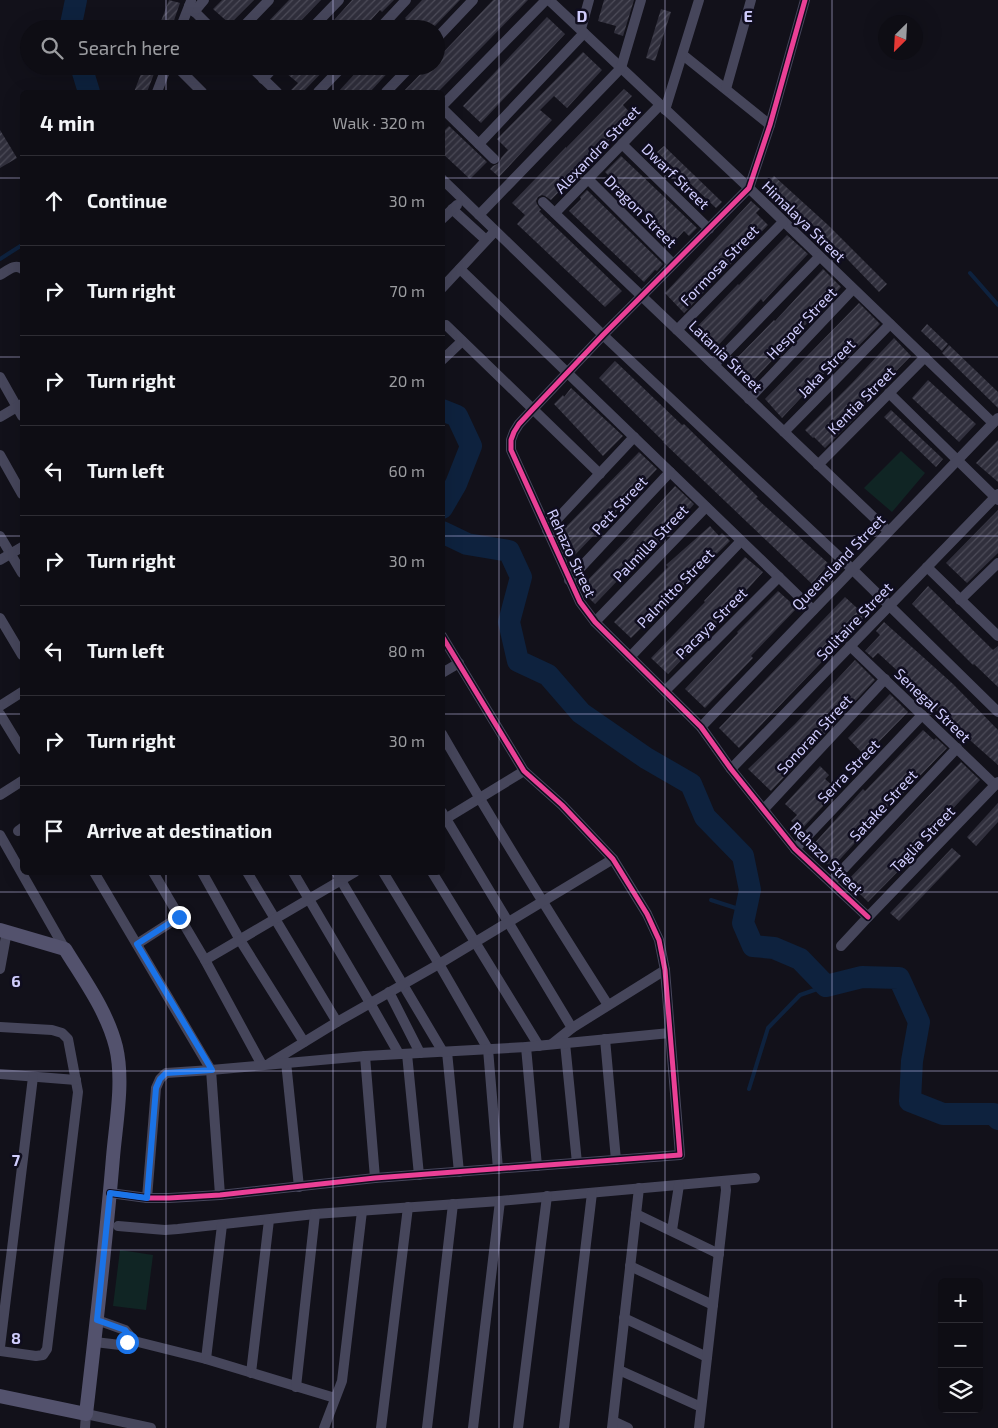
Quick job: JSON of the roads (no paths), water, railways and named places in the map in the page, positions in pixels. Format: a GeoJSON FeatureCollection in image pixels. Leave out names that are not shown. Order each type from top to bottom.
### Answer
{"type":"FeatureCollection","features":[{"type":"Feature","properties":{"kind":"street"},"geometry":{"type":"LineString","coordinates":[[184,20],[191,6],[204,0]]}},
{"type":"Feature","properties":{"kind":"street"},"geometry":{"type":"LineString","coordinates":[[250,20],[269,0]]}},
{"type":"Feature","properties":{"kind":"street"},"geometry":{"type":"LineString","coordinates":[[320,20],[339,0]]}},
{"type":"Feature","properties":{"kind":"street"},"geometry":{"type":"LineString","coordinates":[[387,20],[406,0]]}},
{"type":"Feature","properties":{"kind":"street"},"geometry":{"type":"LineString","coordinates":[[445,30],[473,0]]}},
{"type":"Feature","properties":{"kind":"street"},"geometry":{"type":"LineString","coordinates":[[445,104],[548,0]]}},
{"type":"Feature","properties":{"kind":"street","name":"Himalaya Street"},"geometry":{"type":"LineString","coordinates":[[548,0],[749,188],[925,357],[996,420]]}},
{"type":"Feature","properties":{"kind":"street"},"geometry":{"type":"LineString","coordinates":[[479,144],[583,31],[589,0]]}},
{"type":"Feature","properties":{"kind":"street"},"geometry":{"type":"LineString","coordinates":[[479,215],[621,68],[641,0]]}},
{"type":"Feature","properties":{"kind":"street","name":"Alexandra Street"},"geometry":{"type":"LineString","coordinates":[[555,213],[622,144],[662,108],[683,56],[699,0]]}},
{"type":"Feature","properties":{"kind":"street"},"geometry":{"type":"LineString","coordinates":[[726,89],[751,0]]}},
{"type":"Feature","properties":{"kind":"street"},"geometry":{"type":"LineString","coordinates":[[749,188],[770,125],[805,0]]}},
{"type":"Feature","properties":{"kind":"street"},"geometry":{"type":"LineString","coordinates":[[191,6],[204,20]]}},
{"type":"Feature","properties":{"kind":"street"},"geometry":{"type":"LineString","coordinates":[[683,56],[770,125]]}},
{"type":"Feature","properties":{"kind":"street"},"geometry":{"type":"LineString","coordinates":[[158,90],[164,75]]}},
{"type":"Feature","properties":{"kind":"street"},"geometry":{"type":"LineString","coordinates":[[185,75],[200,90]]}},
{"type":"Feature","properties":{"kind":"street"},"geometry":{"type":"LineString","coordinates":[[259,75],[275,90]]}},
{"type":"Feature","properties":{"kind":"street"},"geometry":{"type":"LineString","coordinates":[[263,79],[267,75]]}},
{"type":"Feature","properties":{"kind":"street"},"geometry":{"type":"LineString","coordinates":[[320,90],[334,75]]}},
{"type":"Feature","properties":{"kind":"street"},"geometry":{"type":"LineString","coordinates":[[388,90],[402,75]]}},
{"type":"Feature","properties":{"kind":"street"},"geometry":{"type":"LineString","coordinates":[[445,110],[494,159]]}},
{"type":"Feature","properties":{"kind":"street","name":"Dwarf Street"},"geometry":{"type":"LineString","coordinates":[[622,144],[709,228]]}},
{"type":"Feature","properties":{"kind":"street","name":"Dragon Street"},"geometry":{"type":"LineString","coordinates":[[588,180],[674,264]]}},
{"type":"Feature","properties":{"kind":"street"},"geometry":{"type":"LineString","coordinates":[[445,183],[603,335],[852,569],[998,712]]}},
{"type":"Feature","properties":{"kind":"street","name":"Rehazo Street"},"geometry":{"type":"LineString","coordinates":[[749,188],[603,335],[519,424],[511,440],[511,450],[569,580],[580,602],[595,622],[701,727],[796,849],[868,917]]}},
{"type":"Feature","properties":{"kind":"street"},"geometry":{"type":"LineString","coordinates":[[445,216],[463,199]]}},
{"type":"Feature","properties":{"kind":"street","name":"Latania Street"},"geometry":{"type":"LineString","coordinates":[[544,202],[888,532]]}},
{"type":"Feature","properties":{"kind":"street"},"geometry":{"type":"LineString","coordinates":[[452,209],[486,240]]}},
{"type":"Feature","properties":{"kind":"street","name":"Formosa Street"},"geometry":{"type":"LineString","coordinates":[[677,330],[783,222]]}},
{"type":"Feature","properties":{"kind":"street"},"geometry":{"type":"LineString","coordinates":[[445,285],[495,231]]}},
{"type":"Feature","properties":{"kind":"street"},"geometry":{"type":"LineString","coordinates":[[714,365],[819,257]]}},
{"type":"Feature","properties":{"kind":"street"},"geometry":{"type":"LineString","coordinates":[[0,275],[14,266],[20,267]]}},
{"type":"Feature","properties":{"kind":"street"},"geometry":{"type":"LineString","coordinates":[[460,269],[813,610]]}},
{"type":"Feature","properties":{"kind":"street","name":"Hesper Street"},"geometry":{"type":"LineString","coordinates":[[749,399],[853,289]]}},
{"type":"Feature","properties":{"kind":"street","name":"Jaka Street"},"geometry":{"type":"LineString","coordinates":[[784,432],[890,324]]}},
{"type":"Feature","properties":{"kind":"street"},"geometry":{"type":"LineString","coordinates":[[446,325],[600,474]]}},
{"type":"Feature","properties":{"kind":"street"},"geometry":{"type":"LineString","coordinates":[[445,357],[462,341]]}},
{"type":"Feature","properties":{"kind":"street","name":"Kentia Street"},"geometry":{"type":"LineString","coordinates":[[818,465],[925,357]]}},
{"type":"Feature","properties":{"kind":"street"},"geometry":{"type":"LineString","coordinates":[[0,377],[20,407]]}},
{"type":"Feature","properties":{"kind":"street"},"geometry":{"type":"LineString","coordinates":[[889,393],[956,460],[997,497]]}},
{"type":"Feature","properties":{"kind":"street"},"geometry":{"type":"LineString","coordinates":[[0,417],[20,409]]}},
{"type":"Feature","properties":{"kind":"street","name":"Queensland Street"},"geometry":{"type":"LineString","coordinates":[[701,727],[996,420]]}},
{"type":"Feature","properties":{"kind":"street"},"geometry":{"type":"LineString","coordinates":[[547,530],[634,437]]}},
{"type":"Feature","properties":{"kind":"street"},"geometry":{"type":"LineString","coordinates":[[0,455],[20,490]]}},
{"type":"Feature","properties":{"kind":"street","name":"Pett Street"},"geometry":{"type":"LineString","coordinates":[[569,580],[670,472]]}},
{"type":"Feature","properties":{"kind":"street","name":"Solitaire Street"},"geometry":{"type":"LineString","coordinates":[[732,769],[997,497]]}},
{"type":"Feature","properties":{"kind":"street","name":"Palmilla Street"},"geometry":{"type":"LineString","coordinates":[[595,622],[706,506]]}},
{"type":"Feature","properties":{"kind":"street"},"geometry":{"type":"LineString","coordinates":[[0,536],[20,570]]}},
{"type":"Feature","properties":{"kind":"street","name":"Palmitto Street"},"geometry":{"type":"LineString","coordinates":[[630,657],[741,541]]}},
{"type":"Feature","properties":{"kind":"street"},"geometry":{"type":"LineString","coordinates":[[0,560],[20,548]]}},
{"type":"Feature","properties":{"kind":"street"},"geometry":{"type":"LineString","coordinates":[[960,600],[998,563]]}},
{"type":"Feature","properties":{"kind":"street"},"geometry":{"type":"LineString","coordinates":[[927,568],[997,635]]}},
{"type":"Feature","properties":{"kind":"street","name":"Pacaya Street"},"geometry":{"type":"LineString","coordinates":[[665,691],[779,577]]}},
{"type":"Feature","properties":{"kind":"street"},"geometry":{"type":"LineString","coordinates":[[0,618],[20,652]]}},
{"type":"Feature","properties":{"kind":"street"},"geometry":{"type":"LineString","coordinates":[[110,1193],[147,1198],[220,1195],[375,1178],[680,1155],[665,970],[659,940],[647,914],[613,859],[562,805],[524,771],[445,641]]}},
{"type":"Feature","properties":{"kind":"street","name":"Senegal Street"},"geometry":{"type":"LineString","coordinates":[[850,646],[957,748],[997,783]]}},
{"type":"Feature","properties":{"kind":"street"},"geometry":{"type":"LineString","coordinates":[[445,671],[459,663]]}},
{"type":"Feature","properties":{"kind":"street","name":"Sonoran Street"},"geometry":{"type":"LineString","coordinates":[[764,809],[885,679]]}},
{"type":"Feature","properties":{"kind":"street"},"geometry":{"type":"LineString","coordinates":[[0,706],[20,693]]}},
{"type":"Feature","properties":{"kind":"street"},"geometry":{"type":"LineString","coordinates":[[0,714],[20,747]]}},
{"type":"Feature","properties":{"kind":"street","name":"Serra Street"},"geometry":{"type":"LineString","coordinates":[[796,849],[922,715]]}},
{"type":"Feature","properties":{"kind":"street"},"geometry":{"type":"LineString","coordinates":[[445,739],[542,902],[608,1005]]}},
{"type":"Feature","properties":{"kind":"street","name":"Satake Street"},"geometry":{"type":"LineString","coordinates":[[831,882],[957,748]]}},
{"type":"Feature","properties":{"kind":"street"},"geometry":{"type":"LineString","coordinates":[[445,816],[524,771]]}},
{"type":"Feature","properties":{"kind":"street"},"geometry":{"type":"LineString","coordinates":[[1,791],[20,782]]}},
{"type":"Feature","properties":{"kind":"street","name":"Taglia Street"},"geometry":{"type":"LineString","coordinates":[[841,946],[997,783]]}},
{"type":"Feature","properties":{"kind":"street"},"geometry":{"type":"LineString","coordinates":[[445,819],[572,1028]]}},
{"type":"Feature","properties":{"kind":"street"},"geometry":{"type":"LineString","coordinates":[[0,834],[20,870]]}},
{"type":"Feature","properties":{"kind":"street"},"geometry":{"type":"LineString","coordinates":[[264,1065],[439,964],[613,859]]}},
{"type":"Feature","properties":{"kind":"street"},"geometry":{"type":"LineString","coordinates":[[23,875],[65,950],[94,996],[107,1022],[116,1047],[120,1072],[110,1193],[85,1428]]}},
{"type":"Feature","properties":{"kind":"street"},"geometry":{"type":"LineString","coordinates":[[96,875],[212,1070],[220,1195]]}},
{"type":"Feature","properties":{"kind":"street"},"geometry":{"type":"LineString","coordinates":[[154,875],[205,960],[264,1065]]}},
{"type":"Feature","properties":{"kind":"street"},"geometry":{"type":"LineString","coordinates":[[204,875],[240,940],[304,1042]]}},
{"type":"Feature","properties":{"kind":"street"},"geometry":{"type":"LineString","coordinates":[[248,875],[336,1022]]}},
{"type":"Feature","properties":{"kind":"street"},"geometry":{"type":"LineString","coordinates":[[294,875],[370,1003],[403,1054],[419,1175]]}},
{"type":"Feature","properties":{"kind":"street"},"geometry":{"type":"LineString","coordinates":[[385,875],[488,1049],[498,1169]]}},
{"type":"Feature","properties":{"kind":"street"},"geometry":{"type":"LineString","coordinates":[[434,875],[539,1046]]}},
{"type":"Feature","properties":{"kind":"street"},"geometry":{"type":"LineString","coordinates":[[205,960],[309,900],[339,876],[445,1052],[459,1172]]}},
{"type":"Feature","properties":{"kind":"street"},"geometry":{"type":"LineString","coordinates":[[137,944],[179,917]]}},
{"type":"Feature","properties":{"kind":"street"},"geometry":{"type":"LineString","coordinates":[[0,968],[3,930],[65,950]]}},
{"type":"Feature","properties":{"kind":"street"},"geometry":{"type":"LineString","coordinates":[[551,1045],[572,1028],[665,970]]}},
{"type":"Feature","properties":{"kind":"street"},"geometry":{"type":"LineString","coordinates":[[389,992],[420,1053]]}},
{"type":"Feature","properties":{"kind":"street"},"geometry":{"type":"LineString","coordinates":[[0,1027],[52,1030],[62,1033],[68,1039],[78,1092],[47,1349],[43,1355],[36,1356],[0,1349],[33,1077]]}},
{"type":"Feature","properties":{"kind":"street"},"geometry":{"type":"LineString","coordinates":[[147,1198],[156,1088],[160,1079],[166,1073],[365,1056],[539,1046],[670,1033]]}},
{"type":"Feature","properties":{"kind":"street"},"geometry":{"type":"LineString","coordinates":[[605,1039],[616,1160]]}},
{"type":"Feature","properties":{"kind":"street"},"geometry":{"type":"LineString","coordinates":[[565,1043],[577,1163]]}},
{"type":"Feature","properties":{"kind":"street"},"geometry":{"type":"LineString","coordinates":[[526,1047],[537,1166]]}},
{"type":"Feature","properties":{"kind":"street"},"geometry":{"type":"LineString","coordinates":[[365,1056],[375,1178]]}},
{"type":"Feature","properties":{"kind":"street"},"geometry":{"type":"LineString","coordinates":[[286,1062],[299,1187]]}},
{"type":"Feature","properties":{"kind":"street"},"geometry":{"type":"LineString","coordinates":[[0,1074],[76,1080]]}},
{"type":"Feature","properties":{"kind":"street"},"geometry":{"type":"LineString","coordinates":[[118,1226],[165,1230],[315,1214],[500,1201],[755,1178]]}},
{"type":"Feature","properties":{"kind":"street"},"geometry":{"type":"LineString","coordinates":[[699,1428],[726,1190],[724,1182]]}},
{"type":"Feature","properties":{"kind":"street"},"geometry":{"type":"LineString","coordinates":[[672,1230],[679,1185]]}},
{"type":"Feature","properties":{"kind":"street"},"geometry":{"type":"LineString","coordinates":[[628,1428],[612,1424],[639,1188]]}},
{"type":"Feature","properties":{"kind":"street"},"geometry":{"type":"LineString","coordinates":[[564,1428],[592,1193]]}},
{"type":"Feature","properties":{"kind":"street"},"geometry":{"type":"LineString","coordinates":[[518,1428],[547,1196]]}},
{"type":"Feature","properties":{"kind":"street"},"geometry":{"type":"LineString","coordinates":[[473,1428],[500,1201]]}},
{"type":"Feature","properties":{"kind":"street"},"geometry":{"type":"LineString","coordinates":[[427,1428],[453,1204]]}},
{"type":"Feature","properties":{"kind":"street"},"geometry":{"type":"LineString","coordinates":[[381,1428],[408,1207]]}},
{"type":"Feature","properties":{"kind":"street"},"geometry":{"type":"LineString","coordinates":[[324,1428],[342,1381],[362,1211]]}},
{"type":"Feature","properties":{"kind":"street"},"geometry":{"type":"LineString","coordinates":[[296,1386],[315,1214]]}},
{"type":"Feature","properties":{"kind":"street"},"geometry":{"type":"LineString","coordinates":[[636,1214],[719,1254]]}},
{"type":"Feature","properties":{"kind":"street"},"geometry":{"type":"LineString","coordinates":[[252,1373],[269,1220]]}},
{"type":"Feature","properties":{"kind":"street"},"geometry":{"type":"LineString","coordinates":[[206,1359],[222,1225]]}},
{"type":"Feature","properties":{"kind":"street"},"geometry":{"type":"LineString","coordinates":[[630,1266],[713,1305]]}},
{"type":"Feature","properties":{"kind":"street"},"geometry":{"type":"LineString","coordinates":[[624,1318],[707,1358]]}},
{"type":"Feature","properties":{"kind":"street"},"geometry":{"type":"LineString","coordinates":[[97,1320],[125,1330],[134,1341]]}},
{"type":"Feature","properties":{"kind":"street"},"geometry":{"type":"LineString","coordinates":[[95,1342],[120,1345],[134,1341],[206,1359],[335,1398]]}},
{"type":"Feature","properties":{"kind":"street"},"geometry":{"type":"LineString","coordinates":[[618,1370],[701,1408]]}},
{"type":"Feature","properties":{"kind":"street"},"geometry":{"type":"LineString","coordinates":[[0,1396],[151,1428]]}},
{"type":"Feature","properties":{"kind":"waterway"},"geometry":{"type":"LineString","coordinates":[[72,20],[76,0]]}},
{"type":"Feature","properties":{"kind":"waterway"},"geometry":{"type":"LineString","coordinates":[[84,75],[88,90]]}},
{"type":"Feature","properties":{"kind":"waterway"},"geometry":{"type":"LineString","coordinates":[[0,259],[20,246]]}},
{"type":"Feature","properties":{"kind":"waterway"},"geometry":{"type":"LineString","coordinates":[[970,273],[998,305]]}},
{"type":"Feature","properties":{"kind":"waterway"},"geometry":{"type":"LineString","coordinates":[[445,411],[457,416],[471,446],[456,484],[445,503]]}},
{"type":"Feature","properties":{"kind":"waterway"},"geometry":{"type":"LineString","coordinates":[[445,533],[467,544],[509,551],[521,577],[509,622],[518,661],[548,675],[581,713],[646,758],[691,784],[705,817],[743,856],[750,890],[743,923],[753,946],[774,948],[800,959],[826,986],[862,977],[899,978],[919,1022],[912,1061],[910,1101],[943,1114],[994,1114],[998,1119]]}},
{"type":"Feature","properties":{"kind":"waterway"},"geometry":{"type":"LineString","coordinates":[[711,900],[745,911]]}},
{"type":"Feature","properties":{"kind":"waterway"},"geometry":{"type":"LineString","coordinates":[[749,1089],[768,1028],[800,995],[826,986]]}}]}
